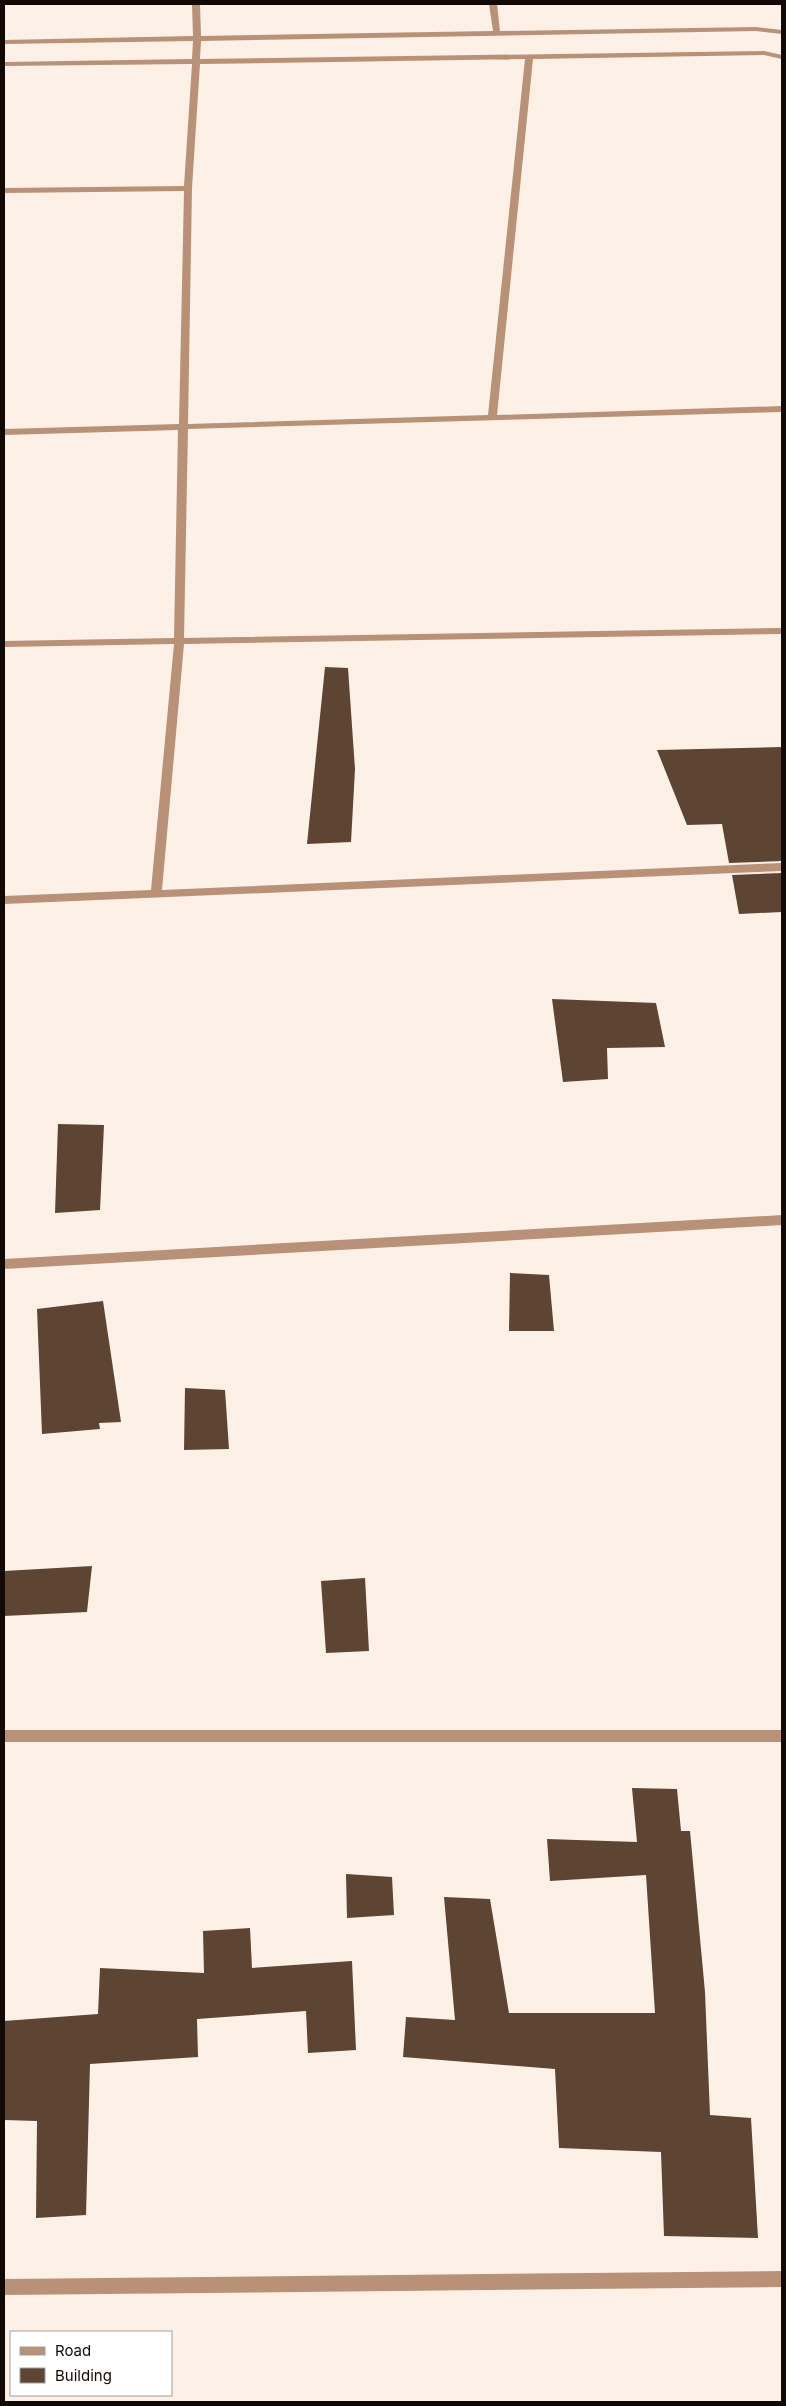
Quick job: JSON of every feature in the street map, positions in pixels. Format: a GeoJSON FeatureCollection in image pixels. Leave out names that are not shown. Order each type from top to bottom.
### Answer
{"type":"FeatureCollection","features":[{"type":"Feature","properties":{"kind":"street"},"geometry":{"type":"LineString","coordinates":[[156,893],[179,641],[188,188],[197,40],[196,4]]}},
{"type":"Feature","properties":{"kind":"street"},"geometry":{"type":"LineString","coordinates":[[494,4],[497,35]]}},
{"type":"Feature","properties":{"kind":"street"},"geometry":{"type":"LineString","coordinates":[[4,42],[497,35],[756,29],[782,32]]}},
{"type":"Feature","properties":{"kind":"street"},"geometry":{"type":"LineString","coordinates":[[4,64],[529,58],[764,53],[782,57]]}},
{"type":"Feature","properties":{"kind":"street"},"geometry":{"type":"LineString","coordinates":[[492,417],[529,58]]}},
{"type":"Feature","properties":{"kind":"street"},"geometry":{"type":"LineString","coordinates":[[4,190],[188,188]]}},
{"type":"Feature","properties":{"kind":"street"},"geometry":{"type":"LineString","coordinates":[[4,432],[782,409]]}},
{"type":"Feature","properties":{"kind":"street"},"geometry":{"type":"LineString","coordinates":[[4,644],[782,630]]}},
{"type":"Feature","properties":{"kind":"street"},"geometry":{"type":"LineString","coordinates":[[4,900],[782,867]]}},
{"type":"Feature","properties":{"kind":"street"},"geometry":{"type":"LineString","coordinates":[[4,1264],[782,1220]]}},
{"type":"Feature","properties":{"kind":"street"},"geometry":{"type":"LineString","coordinates":[[4,1736],[782,1736]]}},
{"type":"Feature","properties":{"kind":"street"},"geometry":{"type":"LineString","coordinates":[[4,2287],[782,2279]]}},
{"type":"Feature","properties":{"kind":"building"},"geometry":{"type":"Polygon","coordinates":[[[325,667],[348,668],[355,769],[351,842],[307,844],[325,667]]]}},
{"type":"Feature","properties":{"kind":"building"},"geometry":{"type":"Polygon","coordinates":[[[782,747],[782,861],[729,863],[722,824],[687,825],[657,750],[782,747]]]}},
{"type":"Feature","properties":{"kind":"building"},"geometry":{"type":"Polygon","coordinates":[[[782,873],[782,912],[739,914],[732,875],[782,873]]]}},
{"type":"Feature","properties":{"kind":"building"},"geometry":{"type":"Polygon","coordinates":[[[552,999],[656,1003],[665,1047],[607,1048],[608,1079],[563,1082],[552,999]]]}},
{"type":"Feature","properties":{"kind":"building"},"geometry":{"type":"Polygon","coordinates":[[[58,1124],[104,1125],[100,1210],[55,1213],[58,1124]]]}},
{"type":"Feature","properties":{"kind":"building"},"geometry":{"type":"Polygon","coordinates":[[[510,1273],[549,1275],[554,1331],[509,1331],[510,1273]]]}},
{"type":"Feature","properties":{"kind":"building"},"geometry":{"type":"Polygon","coordinates":[[[103,1301],[121,1422],[99,1423],[100,1429],[42,1434],[37,1309],[103,1301]]]}},
{"type":"Feature","properties":{"kind":"building"},"geometry":{"type":"Polygon","coordinates":[[[185,1388],[225,1390],[229,1449],[184,1450],[185,1388]]]}},
{"type":"Feature","properties":{"kind":"building"},"geometry":{"type":"Polygon","coordinates":[[[92,1566],[87,1612],[4,1616],[4,1571],[92,1566]]]}},
{"type":"Feature","properties":{"kind":"building"},"geometry":{"type":"Polygon","coordinates":[[[365,1578],[369,1651],[326,1653],[321,1581],[365,1578]]]}},
{"type":"Feature","properties":{"kind":"building"},"geometry":{"type":"Polygon","coordinates":[[[632,1788],[677,1789],[681,1831],[690,1831],[705,1992],[710,2115],[751,2118],[758,2238],[664,2236],[661,2152],[559,2148],[555,2069],[403,2057],[406,2017],[455,2020],[444,1897],[490,1899],[509,2013],[655,2013],[646,1875],[550,1881],[547,1839],[637,1842],[632,1788]]]}},
{"type":"Feature","properties":{"kind":"building"},"geometry":{"type":"Polygon","coordinates":[[[346,1874],[392,1877],[394,1915],[347,1918],[346,1874]]]}},
{"type":"Feature","properties":{"kind":"building"},"geometry":{"type":"Polygon","coordinates":[[[250,1928],[252,1968],[352,1961],[356,2050],[308,2053],[306,2011],[197,2019],[198,2057],[90,2064],[86,2215],[36,2218],[37,2121],[4,2120],[4,2021],[98,2014],[100,1968],[204,1973],[203,1931],[250,1928]]]}}]}
